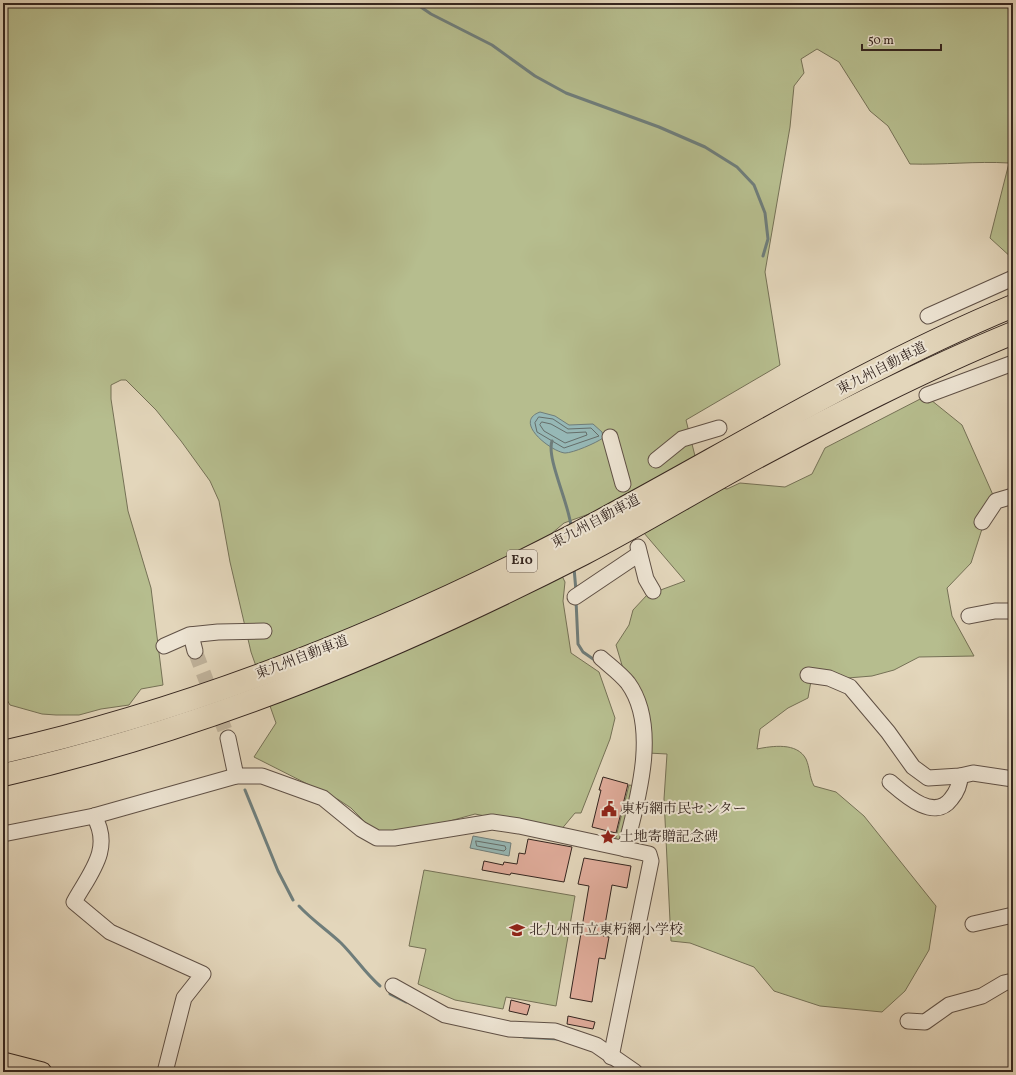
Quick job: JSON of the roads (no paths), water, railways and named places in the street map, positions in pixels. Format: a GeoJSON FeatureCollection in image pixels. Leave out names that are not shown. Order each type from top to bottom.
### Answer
{"type":"FeatureCollection","features":[{"type":"Feature","properties":{"kind":"highway","name":"東九州自動車道"},"geometry":{"type":"LineString","coordinates":[[3,752],[148,714],[266,673],[372,631],[471,586],[575,534],[860,379],[984,318],[1013,306]]}},
{"type":"Feature","properties":{"kind":"highway","name":"東九州自動車道"},"geometry":{"type":"LineString","coordinates":[[3,774],[39,767],[155,733],[273,694],[377,652],[584,553],[750,461],[876,396],[1013,333]]}},
{"type":"Feature","properties":{"kind":"main road"},"geometry":{"type":"LineString","coordinates":[[3,1062],[42,1072]]}},
{"type":"Feature","properties":{"kind":"street"},"geometry":{"type":"LineString","coordinates":[[928,316],[1013,278]]}},
{"type":"Feature","properties":{"kind":"street"},"geometry":{"type":"LineString","coordinates":[[927,395],[1013,363]]}},
{"type":"Feature","properties":{"kind":"street"},"geometry":{"type":"LineString","coordinates":[[656,460],[682,439],[719,428]]}},
{"type":"Feature","properties":{"kind":"street"},"geometry":{"type":"LineString","coordinates":[[610,437],[623,484]]}},
{"type":"Feature","properties":{"kind":"street"},"geometry":{"type":"LineString","coordinates":[[982,522],[996,500],[1013,496]]}},
{"type":"Feature","properties":{"kind":"street"},"geometry":{"type":"LineString","coordinates":[[575,597],[639,550],[646,579],[653,591]]}},
{"type":"Feature","properties":{"kind":"street"},"geometry":{"type":"LineString","coordinates":[[969,616],[995,611],[1013,611]]}},
{"type":"Feature","properties":{"kind":"street"},"geometry":{"type":"LineString","coordinates":[[164,646],[191,635],[218,632],[264,631]]}},
{"type":"Feature","properties":{"kind":"street"},"geometry":{"type":"LineString","coordinates":[[191,635],[195,651]]}},
{"type":"Feature","properties":{"kind":"street"},"geometry":{"type":"LineString","coordinates":[[601,658],[628,684],[639,708],[643,732],[643,769],[625,849]]}},
{"type":"Feature","properties":{"kind":"street"},"geometry":{"type":"LineString","coordinates":[[808,675],[839,681],[857,694],[919,773],[928,778],[982,773],[1013,779]]}},
{"type":"Feature","properties":{"kind":"street"},"geometry":{"type":"LineString","coordinates":[[228,738],[236,776]]}},
{"type":"Feature","properties":{"kind":"street"},"geometry":{"type":"LineString","coordinates":[[3,834],[94,816],[236,776],[262,776],[324,798],[360,829],[377,838],[394,838],[492,822],[519,826],[649,854],[651,861],[611,1057]]}},
{"type":"Feature","properties":{"kind":"street"},"geometry":{"type":"LineString","coordinates":[[890,782],[917,803],[931,807],[939,807],[946,804],[954,796],[960,782],[960,776]]}},
{"type":"Feature","properties":{"kind":"street"},"geometry":{"type":"LineString","coordinates":[[94,816],[101,828],[101,852],[74,902],[110,932],[203,974],[184,998],[165,1072]]}},
{"type":"Feature","properties":{"kind":"street"},"geometry":{"type":"LineString","coordinates":[[973,924],[1013,915]]}},
{"type":"Feature","properties":{"kind":"street"},"geometry":{"type":"LineString","coordinates":[[908,1022],[925,1022],[949,1006],[982,996],[1004,983],[1013,981]]}},
{"type":"Feature","properties":{"kind":"street"},"geometry":{"type":"LineString","coordinates":[[393,986],[446,1015],[509,1029],[555,1031],[596,1045],[611,1057],[635,1072]]}},
{"type":"Feature","properties":{"kind":"water"},"geometry":{"type":"Polygon","coordinates":[[[540,412],[555,416],[569,425],[593,424],[602,432],[603,438],[590,445],[573,451],[565,453],[559,451],[544,442],[532,429],[530,422],[533,417],[540,412]]]}},
{"type":"Feature","properties":{"kind":"water"},"geometry":{"type":"Polygon","coordinates":[[[473,836],[511,843],[509,856],[470,848],[473,836]]]}},
{"type":"Feature","properties":{"kind":"waterway"},"geometry":{"type":"LineString","coordinates":[[415,3],[431,14],[492,45],[535,76],[566,93],[659,127],[705,147],[737,167],[754,185],[765,213],[768,239],[763,256]]}},
{"type":"Feature","properties":{"kind":"waterway"},"geometry":{"type":"LineString","coordinates":[[552,441],[552,459],[567,507],[571,527]]}},
{"type":"Feature","properties":{"kind":"waterway"},"geometry":{"type":"LineString","coordinates":[[574,568],[576,591]]}},
{"type":"Feature","properties":{"kind":"waterway"},"geometry":{"type":"LineString","coordinates":[[576,600],[578,644],[583,652],[596,661]]}},
{"type":"Feature","properties":{"kind":"waterway"},"geometry":{"type":"LineString","coordinates":[[245,790],[278,871],[293,900]]}},
{"type":"Feature","properties":{"kind":"waterway"},"geometry":{"type":"LineString","coordinates":[[299,906],[341,943],[380,986]]}},
{"type":"Feature","properties":{"kind":"waterway"},"geometry":{"type":"LineString","coordinates":[[390,994],[406,1002]]}},
{"type":"Feature","properties":{"kind":"waterway"},"geometry":{"type":"LineString","coordinates":[[524,1037],[558,1039]]}},
{"type":"Feature","properties":{"kind":"tunnel"},"geometry":{"type":"LineString","coordinates":[[195,651],[228,738]]}},
{"type":"Feature","properties":{"kind":"place","name":"東朽網市民センター"},"geometry":{"type":"Point","coordinates":[609,809]}},
{"type":"Feature","properties":{"kind":"place","name":"土地寄贈記念碑"},"geometry":{"type":"Point","coordinates":[608,837]}},
{"type":"Feature","properties":{"kind":"place","name":"北九州市立東朽網小学校"},"geometry":{"type":"Point","coordinates":[517,930]}}]}
